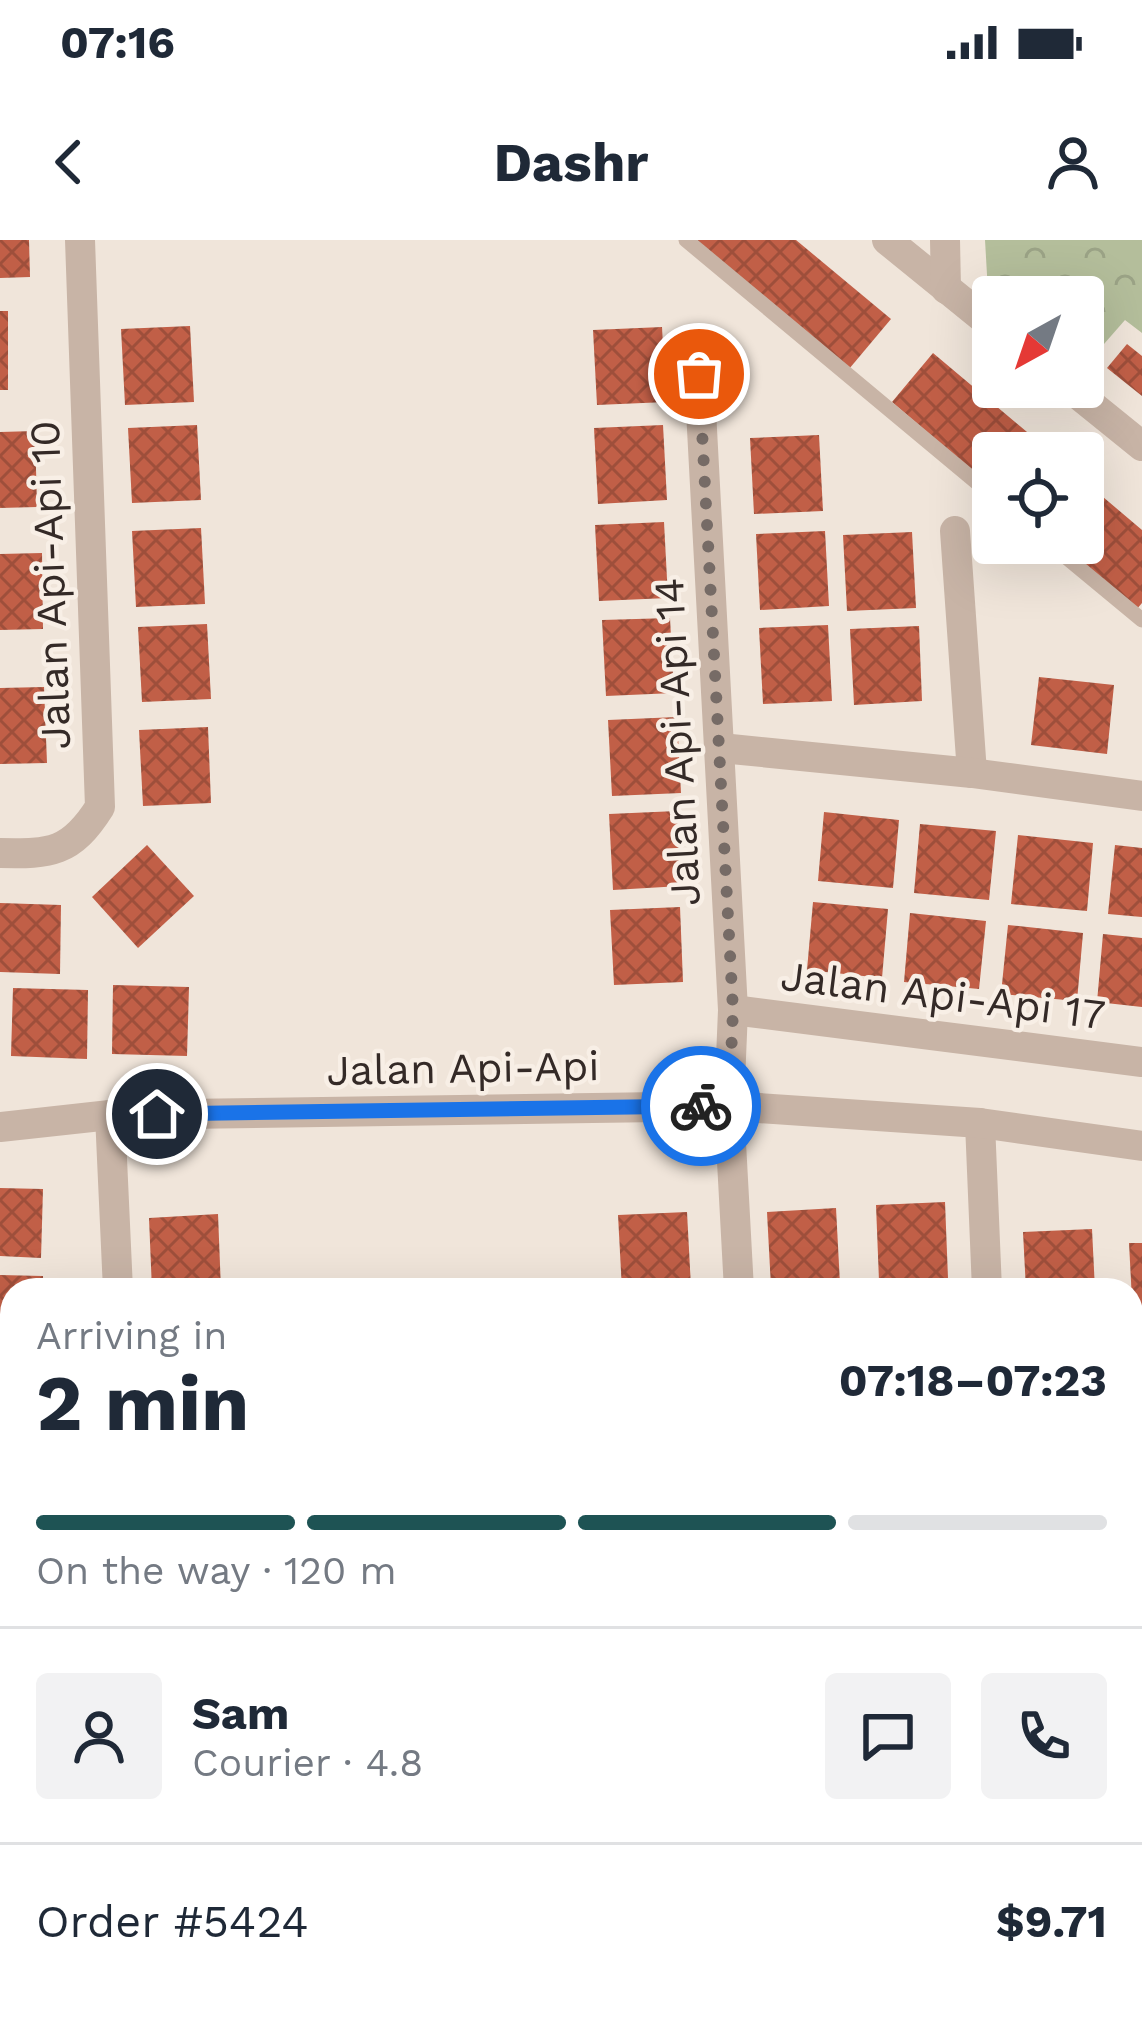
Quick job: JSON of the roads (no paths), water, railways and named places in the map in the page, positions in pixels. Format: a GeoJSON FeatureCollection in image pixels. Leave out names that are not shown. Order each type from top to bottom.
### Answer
{"type":"FeatureCollection","features":[{"type":"Feature","properties":{"kind":"street","name":"Jalan Api-Api 10"},"geometry":{"type":"LineString","coordinates":[[0,853],[45,854],[68,845],[100,807],[80,240]]}},
{"type":"Feature","properties":{"kind":"street"},"geometry":{"type":"LineString","coordinates":[[887,240],[972,309]]}},
{"type":"Feature","properties":{"kind":"street"},"geometry":{"type":"LineString","coordinates":[[945,240],[946,289]]}},
{"type":"Feature","properties":{"kind":"street","name":"Jalan Api-Api 14"},"geometry":{"type":"LineString","coordinates":[[699,374],[733,1010],[729,1106],[738,1278]]}},
{"type":"Feature","properties":{"kind":"street"},"geometry":{"type":"LineString","coordinates":[[1095,408],[1142,446]]}},
{"type":"Feature","properties":{"kind":"street"},"geometry":{"type":"LineString","coordinates":[[955,531],[973,772]]}},
{"type":"Feature","properties":{"kind":"street"},"geometry":{"type":"LineString","coordinates":[[721,748],[973,772],[1142,796]]}},
{"type":"Feature","properties":{"kind":"street","name":"Jalan Api-Api 17"},"geometry":{"type":"LineString","coordinates":[[733,1010],[1142,1062]]}},
{"type":"Feature","properties":{"kind":"street","name":"Jalan Api-Api"},"geometry":{"type":"LineString","coordinates":[[0,1127],[110,1115],[729,1106],[980,1124],[1142,1146]]}},
{"type":"Feature","properties":{"kind":"street"},"geometry":{"type":"LineString","coordinates":[[110,1115],[117,1278]]}},
{"type":"Feature","properties":{"kind":"street"},"geometry":{"type":"LineString","coordinates":[[980,1124],[986,1278]]}},
{"type":"Feature","properties":{"kind":"lane"},"geometry":{"type":"LineString","coordinates":[[686,240],[972,478]]}},
{"type":"Feature","properties":{"kind":"lane"},"geometry":{"type":"LineString","coordinates":[[1074,564],[1142,620]]}}]}
